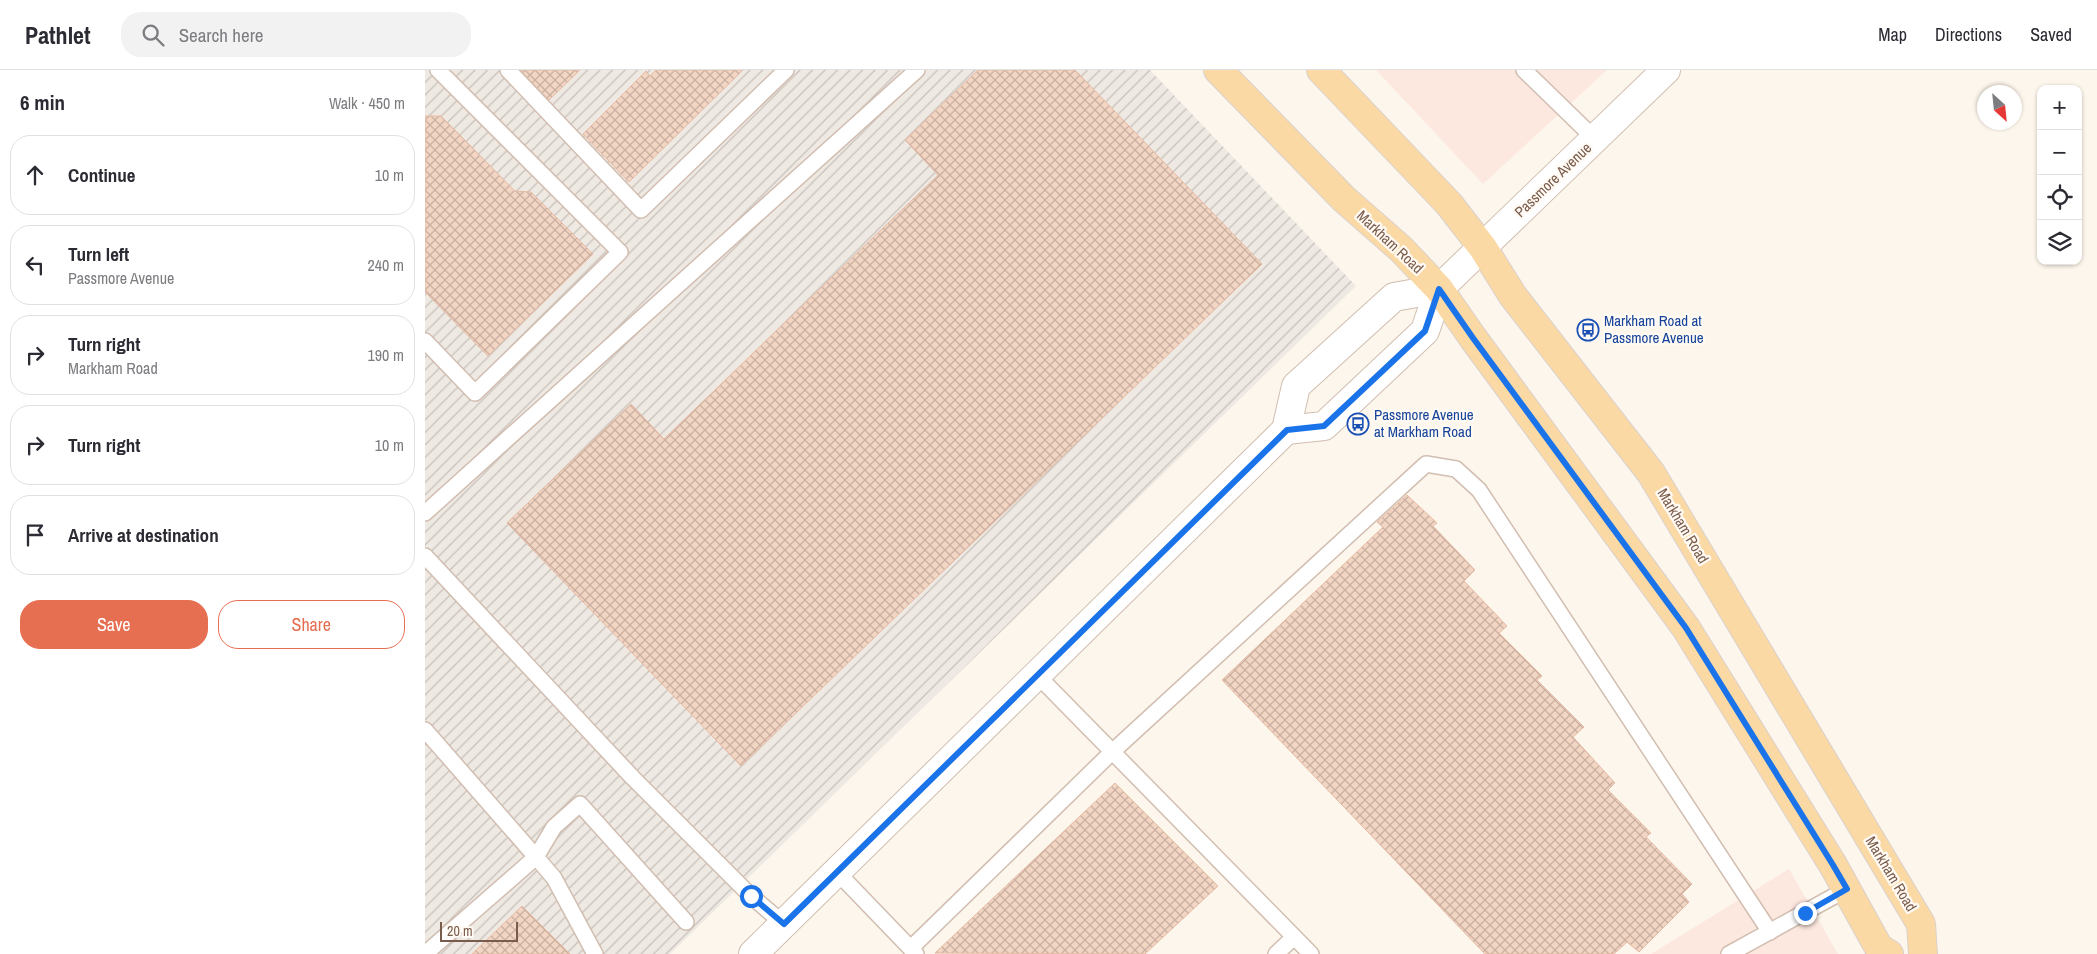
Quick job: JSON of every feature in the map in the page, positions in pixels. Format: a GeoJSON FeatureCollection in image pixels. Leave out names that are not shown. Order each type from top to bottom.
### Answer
{"type":"FeatureCollection","features":[{"type":"Feature","properties":{"kind":"main road","name":"Markham Road"},"geometry":{"type":"LineString","coordinates":[[1217,70],[1344,199],[1401,249],[1439,289],[1686,628],[1847,889],[1879,948],[1889,954]]}},
{"type":"Feature","properties":{"kind":"main road","name":"Markham Road"},"geometry":{"type":"LineString","coordinates":[[1321,70],[1449,204],[1483,248],[1513,296],[1651,473],[1921,924],[1923,954]]}},
{"type":"Feature","properties":{"kind":"street","name":"Passmore Avenue"},"geometry":{"type":"LineString","coordinates":[[1287,430],[1324,426],[1425,331],[1439,289],[1666,70]]}},
{"type":"Feature","properties":{"kind":"street"},"geometry":{"type":"LineString","coordinates":[[753,954],[1287,430],[1296,386],[1394,297],[1439,289]]}},
{"type":"Feature","properties":{"kind":"lane"},"geometry":{"type":"LineString","coordinates":[[425,341],[475,392],[620,252],[438,70]]}},
{"type":"Feature","properties":{"kind":"lane"},"geometry":{"type":"LineString","coordinates":[[508,70],[641,210],[786,70]]}},
{"type":"Feature","properties":{"kind":"lane"},"geometry":{"type":"LineString","coordinates":[[425,513],[917,70]]}},
{"type":"Feature","properties":{"kind":"lane"},"geometry":{"type":"LineString","coordinates":[[1524,70],[1595,139]]}},
{"type":"Feature","properties":{"kind":"lane"},"geometry":{"type":"LineString","coordinates":[[837,872],[913,951],[1112,752],[1426,464],[1456,469],[1479,490],[1770,932]]}},
{"type":"Feature","properties":{"kind":"lane"},"geometry":{"type":"LineString","coordinates":[[425,556],[633,778],[751,896],[784,924]]}},
{"type":"Feature","properties":{"kind":"lane"},"geometry":{"type":"LineString","coordinates":[[1037,675],[1311,954]]}},
{"type":"Feature","properties":{"kind":"lane"},"geometry":{"type":"LineString","coordinates":[[425,730],[554,878],[595,954]]}},
{"type":"Feature","properties":{"kind":"lane"},"geometry":{"type":"LineString","coordinates":[[425,954],[536,858],[554,827],[580,804],[686,922]]}},
{"type":"Feature","properties":{"kind":"lane"},"geometry":{"type":"LineString","coordinates":[[1729,954],[1847,889]]}},
{"type":"Feature","properties":{"kind":"lane"},"geometry":{"type":"LineString","coordinates":[[1276,954],[1294,937]]}},
{"type":"Feature","properties":{"kind":"shaded area"},"geometry":{"type":"Polygon","coordinates":[[[425,70],[1150,70],[1356,286],[670,954],[425,954],[425,70]]]}},
{"type":"Feature","properties":{"kind":"shaded area"},"geometry":{"type":"Polygon","coordinates":[[[1376,70],[1607,70],[1483,184],[1376,70]]]}},
{"type":"Feature","properties":{"kind":"shaded area"},"geometry":{"type":"Polygon","coordinates":[[[1789,869],[1838,954],[1651,954],[1789,869]]]}},
{"type":"Feature","properties":{"kind":"building"},"geometry":{"type":"Polygon","coordinates":[[[520,70],[580,70],[549,100],[520,70]]]}},
{"type":"Feature","properties":{"kind":"building"},"geometry":{"type":"Polygon","coordinates":[[[656,70],[743,70],[629,182],[583,134],[646,71],[650,76],[656,70]]]}},
{"type":"Feature","properties":{"kind":"building"},"geometry":{"type":"Polygon","coordinates":[[[978,70],[1075,70],[1262,264],[741,766],[507,523],[631,404],[664,439],[938,175],[905,140],[978,70]]]}},
{"type":"Feature","properties":{"kind":"building"},"geometry":{"type":"Polygon","coordinates":[[[425,116],[441,116],[515,191],[531,192],[593,254],[488,356],[425,292],[425,116]]]}},
{"type":"Feature","properties":{"kind":"building"},"geometry":{"type":"Polygon","coordinates":[[[1407,495],[1437,523],[1433,526],[1475,570],[1464,581],[1507,626],[1499,633],[1542,676],[1537,680],[1584,727],[1573,737],[1615,783],[1608,790],[1651,833],[1646,837],[1692,884],[1682,894],[1689,902],[1639,952],[1627,942],[1614,954],[1485,954],[1222,680],[1383,527],[1377,522],[1407,495]]]}},
{"type":"Feature","properties":{"kind":"building"},"geometry":{"type":"Polygon","coordinates":[[[1115,783],[1218,886],[1145,954],[935,953],[1115,783]]]}},
{"type":"Feature","properties":{"kind":"building"},"geometry":{"type":"Polygon","coordinates":[[[522,906],[570,954],[472,954],[522,906]]]}},
{"type":"Feature","properties":{"kind":"place","name":"Markham Road at Passmore Avenue"},"geometry":{"type":"Point","coordinates":[1588,330]}},
{"type":"Feature","properties":{"kind":"place","name":"Passmore Avenue at Markham Road"},"geometry":{"type":"Point","coordinates":[1358,424]}},
{"type":"Feature","properties":{"kind":"route"},"geometry":{"type":"LineString","coordinates":[[751,896],[784,924],[1287,430],[1324,426],[1425,331],[1439,289],[1686,628],[1833,865],[1847,889],[1805,913]]}}]}
